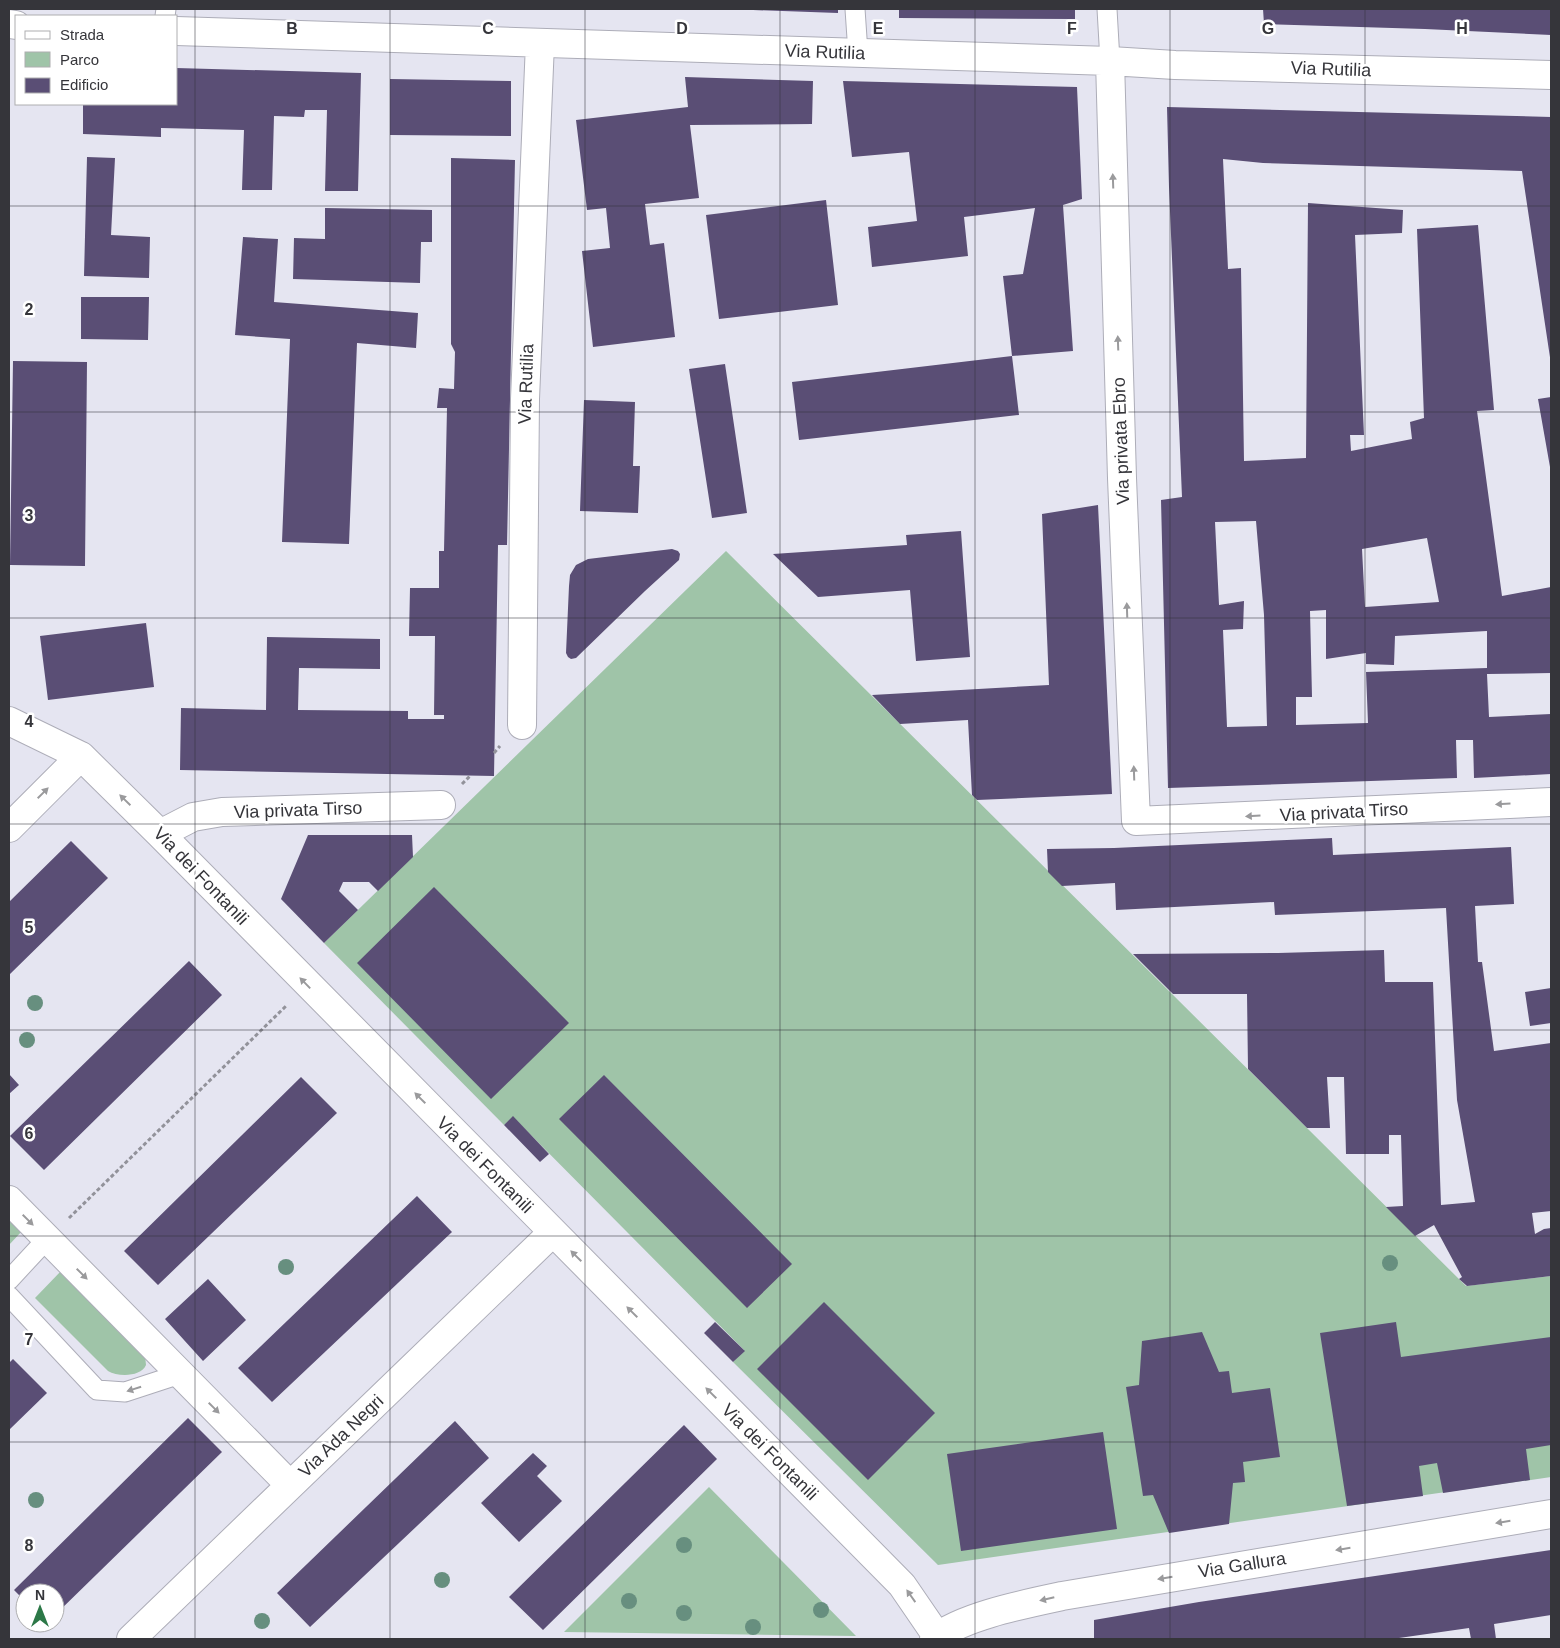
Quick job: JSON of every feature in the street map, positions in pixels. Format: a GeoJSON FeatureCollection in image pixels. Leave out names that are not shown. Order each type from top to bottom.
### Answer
{"type":"FeatureCollection","features":[{"type":"Feature","properties":{"kind":"street","name":"Via Rutilia"},"geometry":{"type":"LineString","coordinates":[[178,30],[1110,61],[1175,65],[1551,75]]}},
{"type":"Feature","properties":{"kind":"street","name":"Via Rutilia"},"geometry":{"type":"LineString","coordinates":[[522,725],[525,399],[540,43]]}},
{"type":"Feature","properties":{"kind":"street","name":"Via privata Ebro"},"geometry":{"type":"LineString","coordinates":[[1110,61],[1122,478],[1136,821]]}},
{"type":"Feature","properties":{"kind":"street","name":"Via dei Fontanili"},"geometry":{"type":"LineString","coordinates":[[9,721],[81,756],[160,834],[902,1585],[937,1638]]}},
{"type":"Feature","properties":{"kind":"street"},"geometry":{"type":"LineString","coordinates":[[9,828],[81,756]]}},
{"type":"Feature","properties":{"kind":"street","name":"Via privata Tirso"},"geometry":{"type":"LineString","coordinates":[[1136,821],[1551,802]]}},
{"type":"Feature","properties":{"kind":"street","name":"Via privata Tirso"},"geometry":{"type":"LineString","coordinates":[[160,834],[193,817],[222,812],[441,806]]}},
{"type":"Feature","properties":{"kind":"street"},"geometry":{"type":"LineString","coordinates":[[9,1200],[290,1485]]}},
{"type":"Feature","properties":{"kind":"street","name":"Via Ada Negri"},"geometry":{"type":"LineString","coordinates":[[131,1639],[552,1232]]}},
{"type":"Feature","properties":{"kind":"street","name":"Via Gallura"},"geometry":{"type":"LineString","coordinates":[[937,1638],[970,1620],[1024,1604],[1062,1596],[1551,1514]]}},
{"type":"Feature","properties":{"kind":"lane"},"geometry":{"type":"LineString","coordinates":[[855,9],[858,53]]}},
{"type":"Feature","properties":{"kind":"lane"},"geometry":{"type":"LineString","coordinates":[[1107,9],[1110,61]]}},
{"type":"Feature","properties":{"kind":"lane"},"geometry":{"type":"LineString","coordinates":[[9,1280],[47,1239]]}},
{"type":"Feature","properties":{"kind":"lane"},"geometry":{"type":"LineString","coordinates":[[9,1296],[97,1390],[125,1392],[180,1374]]}},
{"type":"Feature","properties":{"kind":"path"},"geometry":{"type":"LineString","coordinates":[[68,1219],[287,1005]]}},
{"type":"Feature","properties":{"kind":"green space"},"geometry":{"type":"Polygon","coordinates":[[[726,551],[1466,1286],[1551,1276],[1551,1477],[938,1565],[733,1362],[744,1350],[513,1117],[504,1125],[324,943],[726,551]]]}},
{"type":"Feature","properties":{"kind":"green space"},"geometry":{"type":"Polygon","coordinates":[[[9,1218],[22,1231],[9,1245],[9,1218]]]}},
{"type":"Feature","properties":{"kind":"green space"},"geometry":{"type":"Polygon","coordinates":[[[61,1271],[145,1355],[146,1365],[143,1369],[129,1375],[108,1371],[35,1298],[61,1271]]]}},
{"type":"Feature","properties":{"kind":"green space"},"geometry":{"type":"Polygon","coordinates":[[[709,1487],[856,1636],[564,1632],[709,1487]]]}},
{"type":"Feature","properties":{"kind":"building"},"geometry":{"type":"Polygon","coordinates":[[[838,9],[838,13],[753,10],[838,9]]]}},
{"type":"Feature","properties":{"kind":"building"},"geometry":{"type":"Polygon","coordinates":[[[899,9],[1075,9],[1075,19],[899,18],[899,9]]]}},
{"type":"Feature","properties":{"kind":"building"},"geometry":{"type":"Polygon","coordinates":[[[1263,9],[1551,9],[1551,35],[1264,24],[1263,9]]]}},
{"type":"Feature","properties":{"kind":"building"},"geometry":{"type":"Polygon","coordinates":[[[178,68],[361,73],[358,191],[325,191],[327,110],[305,110],[304,117],[274,116],[272,190],[242,190],[244,130],[161,128],[161,137],[83,134],[83,105],[178,105],[178,68]]]}},
{"type":"Feature","properties":{"kind":"building"},"geometry":{"type":"Polygon","coordinates":[[[685,77],[813,81],[812,124],[690,125],[699,198],[645,204],[650,245],[664,243],[675,337],[593,347],[582,251],[610,248],[606,208],[587,210],[576,120],[688,107],[685,77]]]}},
{"type":"Feature","properties":{"kind":"building"},"geometry":{"type":"Polygon","coordinates":[[[390,79],[511,81],[511,136],[390,135],[390,79]]]}},
{"type":"Feature","properties":{"kind":"building"},"geometry":{"type":"Polygon","coordinates":[[[843,81],[1077,87],[1082,199],[1063,205],[1073,351],[1012,356],[1003,276],[1023,274],[1035,208],[964,217],[968,256],[872,267],[868,227],[917,221],[909,152],[852,157],[843,81]]]}},
{"type":"Feature","properties":{"kind":"building"},"geometry":{"type":"Polygon","coordinates":[[[1167,107],[1551,117],[1551,364],[1522,171],[1263,163],[1223,159],[1228,269],[1241,268],[1244,461],[1306,458],[1308,203],[1403,210],[1402,233],[1355,235],[1364,435],[1350,435],[1351,451],[1412,439],[1410,422],[1424,418],[1417,229],[1478,225],[1494,410],[1477,411],[1502,596],[1551,587],[1551,673],[1487,674],[1489,717],[1551,714],[1551,774],[1474,778],[1473,740],[1456,740],[1457,778],[1168,788],[1161,500],[1182,497],[1167,107]],[[1256,521],[1215,522],[1219,605],[1244,601],[1243,629],[1223,630],[1227,727],[1267,726],[1264,615],[1256,521]],[[1427,538],[1362,549],[1365,607],[1439,602],[1427,538]],[[1326,610],[1310,611],[1312,697],[1296,697],[1296,725],[1368,723],[1366,672],[1487,668],[1487,631],[1395,636],[1394,665],[1366,664],[1366,653],[1326,659],[1326,610]]]}},
{"type":"Feature","properties":{"kind":"building"},"geometry":{"type":"Polygon","coordinates":[[[87,157],[115,158],[111,235],[150,237],[149,278],[84,276],[87,157]]]}},
{"type":"Feature","properties":{"kind":"building"},"geometry":{"type":"Polygon","coordinates":[[[451,158],[515,160],[507,545],[498,545],[494,776],[180,770],[181,708],[266,710],[267,637],[380,639],[380,669],[299,668],[298,710],[408,711],[408,719],[444,719],[444,715],[434,715],[435,636],[409,636],[410,588],[439,588],[439,551],[444,551],[447,408],[437,408],[439,388],[454,389],[455,352],[451,344],[451,158]]]}},
{"type":"Feature","properties":{"kind":"building"},"geometry":{"type":"Polygon","coordinates":[[[826,200],[838,305],[719,319],[706,215],[826,200]]]}},
{"type":"Feature","properties":{"kind":"building"},"geometry":{"type":"Polygon","coordinates":[[[325,208],[432,210],[432,242],[421,242],[420,283],[293,279],[294,238],[325,239],[325,208]]]}},
{"type":"Feature","properties":{"kind":"building"},"geometry":{"type":"Polygon","coordinates":[[[243,237],[278,239],[274,302],[418,313],[416,348],[357,343],[349,544],[282,542],[290,339],[235,335],[243,237]]]}},
{"type":"Feature","properties":{"kind":"building"},"geometry":{"type":"Polygon","coordinates":[[[81,297],[149,297],[148,340],[81,339],[81,297]]]}},
{"type":"Feature","properties":{"kind":"building"},"geometry":{"type":"Polygon","coordinates":[[[1012,356],[1019,415],[799,440],[792,382],[1012,356]]]}},
{"type":"Feature","properties":{"kind":"building"},"geometry":{"type":"Polygon","coordinates":[[[13,361],[87,362],[85,566],[10,565],[13,361]]]}},
{"type":"Feature","properties":{"kind":"building"},"geometry":{"type":"Polygon","coordinates":[[[725,364],[747,513],[712,518],[689,369],[725,364]]]}},
{"type":"Feature","properties":{"kind":"building"},"geometry":{"type":"Polygon","coordinates":[[[1551,397],[1551,467],[1550,467],[1538,399],[1551,397]]]}},
{"type":"Feature","properties":{"kind":"building"},"geometry":{"type":"Polygon","coordinates":[[[584,400],[635,402],[633,466],[640,466],[638,513],[580,511],[584,400]]]}},
{"type":"Feature","properties":{"kind":"building"},"geometry":{"type":"Polygon","coordinates":[[[1098,505],[1112,794],[977,800],[972,795],[968,720],[900,724],[872,695],[1049,685],[1042,514],[1098,505]]]}},
{"type":"Feature","properties":{"kind":"building"},"geometry":{"type":"Polygon","coordinates":[[[961,531],[970,657],[916,661],[910,590],[818,597],[773,554],[907,545],[906,535],[961,531]]]}},
{"type":"Feature","properties":{"kind":"building"},"geometry":{"type":"Polygon","coordinates":[[[672,549],[680,554],[679,560],[576,658],[571,659],[568,657],[566,653],[569,586],[570,575],[576,565],[588,559],[672,549]]]}},
{"type":"Feature","properties":{"kind":"building"},"geometry":{"type":"Polygon","coordinates":[[[146,623],[154,687],[48,700],[40,636],[146,623]]]}},
{"type":"Feature","properties":{"kind":"building"},"geometry":{"type":"Polygon","coordinates":[[[308,835],[412,835],[413,857],[378,891],[369,882],[343,882],[339,891],[358,910],[324,943],[281,899],[308,835]]]}},
{"type":"Feature","properties":{"kind":"building"},"geometry":{"type":"Polygon","coordinates":[[[1332,838],[1333,855],[1511,847],[1514,904],[1475,906],[1478,962],[1482,962],[1494,1051],[1551,1043],[1551,1211],[1532,1213],[1535,1234],[1544,1229],[1551,1228],[1551,1276],[1467,1286],[1459,1279],[1462,1277],[1434,1225],[1415,1236],[1386,1207],[1403,1206],[1401,1135],[1389,1135],[1389,1154],[1346,1154],[1344,1077],[1327,1077],[1330,1128],[1307,1128],[1248,1069],[1247,994],[1173,994],[1133,954],[1384,950],[1385,982],[1433,982],[1441,1205],[1475,1202],[1457,1100],[1446,908],[1275,915],[1274,902],[1116,910],[1115,883],[1062,886],[1048,872],[1047,849],[1114,848],[1332,838]]]}},
{"type":"Feature","properties":{"kind":"building"},"geometry":{"type":"Polygon","coordinates":[[[71,841],[108,878],[9,975],[9,902],[71,841]]]}},
{"type":"Feature","properties":{"kind":"building"},"geometry":{"type":"Polygon","coordinates":[[[434,887],[569,1023],[491,1099],[357,963],[434,887]]]}},
{"type":"Feature","properties":{"kind":"building"},"geometry":{"type":"Polygon","coordinates":[[[189,961],[222,995],[44,1170],[10,1136],[189,961]]]}},
{"type":"Feature","properties":{"kind":"building"},"geometry":{"type":"Polygon","coordinates":[[[1551,988],[1551,1023],[1530,1026],[1525,992],[1551,988]]]}},
{"type":"Feature","properties":{"kind":"building"},"geometry":{"type":"Polygon","coordinates":[[[9,1074],[19,1085],[9,1094],[9,1074]]]}},
{"type":"Feature","properties":{"kind":"building"},"geometry":{"type":"Polygon","coordinates":[[[604,1075],[792,1264],[747,1308],[559,1119],[604,1075]]]}},
{"type":"Feature","properties":{"kind":"building"},"geometry":{"type":"Polygon","coordinates":[[[301,1077],[337,1113],[158,1285],[124,1251],[301,1077]]]}},
{"type":"Feature","properties":{"kind":"building"},"geometry":{"type":"Polygon","coordinates":[[[513,1116],[549,1154],[540,1162],[504,1125],[513,1116]]]}},
{"type":"Feature","properties":{"kind":"building"},"geometry":{"type":"Polygon","coordinates":[[[417,1196],[452,1232],[272,1402],[238,1368],[417,1196]]]}},
{"type":"Feature","properties":{"kind":"building"},"geometry":{"type":"Polygon","coordinates":[[[208,1279],[246,1320],[203,1361],[165,1319],[208,1279]]]}},
{"type":"Feature","properties":{"kind":"building"},"geometry":{"type":"Polygon","coordinates":[[[824,1302],[935,1413],[868,1480],[757,1369],[824,1302]]]}},
{"type":"Feature","properties":{"kind":"building"},"geometry":{"type":"Polygon","coordinates":[[[715,1322],[745,1351],[733,1362],[704,1333],[715,1322]]]}},
{"type":"Feature","properties":{"kind":"building"},"geometry":{"type":"Polygon","coordinates":[[[1396,1322],[1401,1357],[1551,1337],[1551,1445],[1526,1449],[1530,1480],[1443,1493],[1437,1463],[1419,1466],[1423,1496],[1347,1506],[1320,1333],[1396,1322]]]}},
{"type":"Feature","properties":{"kind":"building"},"geometry":{"type":"Polygon","coordinates":[[[1202,1332],[1219,1372],[1229,1371],[1232,1393],[1270,1388],[1280,1457],[1243,1462],[1245,1482],[1233,1483],[1229,1524],[1169,1533],[1153,1495],[1143,1496],[1126,1387],[1139,1385],[1142,1341],[1202,1332]]]}},
{"type":"Feature","properties":{"kind":"building"},"geometry":{"type":"Polygon","coordinates":[[[13,1359],[47,1393],[9,1430],[9,1363],[13,1359]]]}},
{"type":"Feature","properties":{"kind":"building"},"geometry":{"type":"Polygon","coordinates":[[[188,1418],[222,1452],[65,1605],[65,1583],[21,1583],[188,1418]]]}},
{"type":"Feature","properties":{"kind":"building"},"geometry":{"type":"Polygon","coordinates":[[[455,1421],[489,1458],[310,1627],[277,1593],[455,1421]]]}},
{"type":"Feature","properties":{"kind":"building"},"geometry":{"type":"Polygon","coordinates":[[[684,1425],[717,1459],[543,1630],[509,1597],[684,1425]]]}},
{"type":"Feature","properties":{"kind":"building"},"geometry":{"type":"Polygon","coordinates":[[[1103,1432],[1117,1529],[961,1551],[947,1454],[1103,1432]]]}},
{"type":"Feature","properties":{"kind":"building"},"geometry":{"type":"Polygon","coordinates":[[[533,1453],[547,1466],[537,1476],[562,1501],[519,1542],[481,1503],[533,1453]]]}},
{"type":"Feature","properties":{"kind":"building"},"geometry":{"type":"Polygon","coordinates":[[[1551,1550],[1551,1615],[1494,1624],[1496,1639],[1471,1639],[1469,1628],[1392,1639],[1094,1639],[1094,1620],[1199,1602],[1551,1550]]]}}]}
